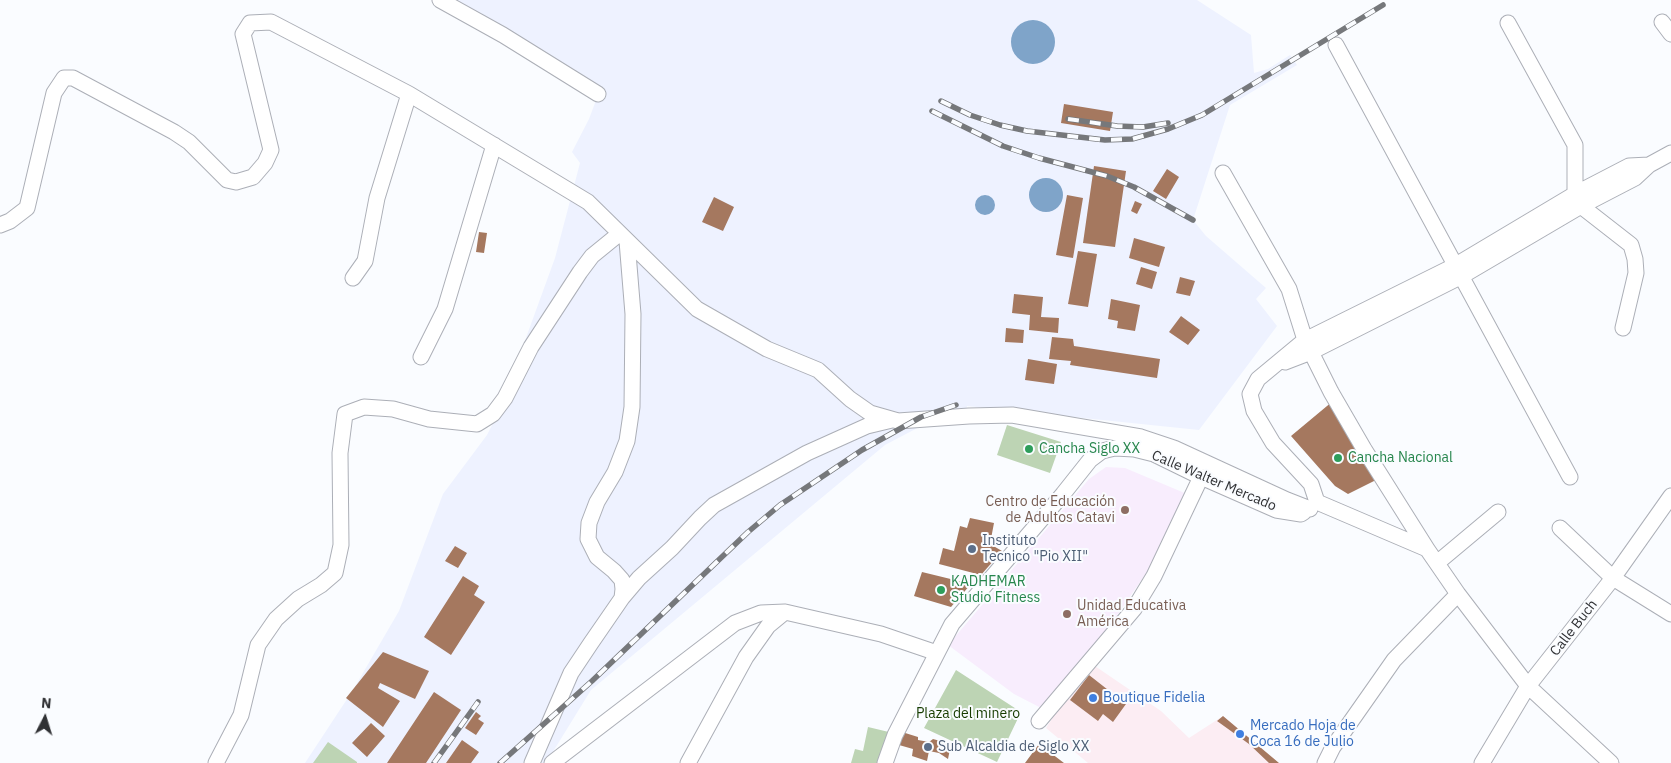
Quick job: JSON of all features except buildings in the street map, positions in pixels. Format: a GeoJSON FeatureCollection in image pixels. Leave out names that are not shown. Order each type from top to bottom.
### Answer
{"type":"FeatureCollection","features":[{"type":"Feature","properties":{"kind":"street"},"geometry":{"type":"LineString","coordinates":[[440,0],[502,35],[598,94]]}},
{"type":"Feature","properties":{"kind":"street"},"geometry":{"type":"LineString","coordinates":[[0,225],[10,221],[27,208],[54,92],[64,78],[73,78],[174,132],[188,142],[227,180],[236,182],[253,177],[265,163],[271,150],[243,34],[250,23],[271,22],[409,94],[588,202],[697,309],[768,349],[818,370],[850,399],[870,413],[893,420],[915,421],[969,416],[1012,415],[1141,437],[1174,448],[1287,500],[1313,505],[1427,549]]}},
{"type":"Feature","properties":{"kind":"street"},"geometry":{"type":"LineString","coordinates":[[1508,23],[1576,145],[1578,200],[1631,245],[1636,273],[1623,328]]}},
{"type":"Feature","properties":{"kind":"street"},"geometry":{"type":"LineString","coordinates":[[1336,45],[1570,477]]}},
{"type":"Feature","properties":{"kind":"street"},"geometry":{"type":"LineString","coordinates":[[353,278],[365,261],[377,198],[409,94]]}},
{"type":"Feature","properties":{"kind":"street"},"geometry":{"type":"LineString","coordinates":[[421,357],[445,309],[494,145]]}},
{"type":"Feature","properties":{"kind":"street"},"geometry":{"type":"LineString","coordinates":[[1313,505],[1311,484],[1273,443],[1251,406],[1250,394],[1258,379],[1270,368],[1308,346],[1459,270],[1578,200],[1635,178],[1649,165],[1671,153]]}},
{"type":"Feature","properties":{"kind":"street"},"geometry":{"type":"LineString","coordinates":[[1223,173],[1289,289],[1308,346],[1331,392],[1364,449],[1427,549],[1458,594],[1528,686],[1611,763]]}},
{"type":"Feature","properties":{"kind":"street"},"geometry":{"type":"LineString","coordinates":[[622,598],[622,580],[597,557],[588,539],[589,523],[596,502],[615,472],[627,441],[632,407],[633,314],[623,237]]}},
{"type":"Feature","properties":{"kind":"street"},"geometry":{"type":"LineString","coordinates":[[216,763],[241,715],[258,645],[276,619],[298,599],[335,573],[341,545],[340,453],[344,414],[364,407],[393,409],[429,419],[477,424],[493,414],[505,398],[531,348],[580,272],[592,256],[623,237]]}},
{"type":"Feature","properties":{"kind":"street"},"geometry":{"type":"LineString","coordinates":[[532,763],[571,673],[622,598],[639,578],[714,504],[759,482],[781,467],[832,441],[868,426],[893,420]]}},
{"type":"Feature","properties":{"kind":"street","name":"Calle Walter Mercado"},"geometry":{"type":"LineString","coordinates":[[885,763],[895,735],[952,624],[1090,460],[1102,450],[1134,448],[1154,454],[1276,510],[1301,514],[1313,505]]}},
{"type":"Feature","properties":{"kind":"street"},"geometry":{"type":"LineString","coordinates":[[1039,721],[1134,609],[1154,576],[1201,477]]}},
{"type":"Feature","properties":{"kind":"street","name":"Calle Buch"},"geometry":{"type":"LineString","coordinates":[[1482,763],[1528,686],[1613,578],[1671,496]]}},
{"type":"Feature","properties":{"kind":"street"},"geometry":{"type":"LineString","coordinates":[[1437,563],[1498,512]]}},
{"type":"Feature","properties":{"kind":"street"},"geometry":{"type":"LineString","coordinates":[[1560,528],[1613,578],[1671,614]]}},
{"type":"Feature","properties":{"kind":"street"},"geometry":{"type":"LineString","coordinates":[[1325,763],[1333,747],[1394,660],[1458,594]]}},
{"type":"Feature","properties":{"kind":"street"},"geometry":{"type":"LineString","coordinates":[[552,763],[735,623],[761,612],[785,612],[881,634],[936,653]]}},
{"type":"Feature","properties":{"kind":"street"},"geometry":{"type":"LineString","coordinates":[[688,763],[746,657],[768,626],[785,612]]}},
{"type":"Feature","properties":{"kind":"shaded area"},"geometry":{"type":"Polygon","coordinates":[[[439,0],[1197,0],[1251,35],[1254,73],[1268,69],[1290,55],[1297,65],[1230,105],[1193,220],[1206,236],[1266,288],[1256,299],[1277,326],[1199,430],[967,406],[966,411],[925,424],[885,445],[591,690],[546,763],[305,763],[353,690],[399,611],[443,494],[487,435],[512,386],[523,346],[555,258],[580,163],[572,152],[589,119],[598,95],[439,0]]]}},
{"type":"Feature","properties":{"kind":"shaded area"},"geometry":{"type":"Polygon","coordinates":[[[1106,467],[1125,468],[1187,494],[1149,569],[1098,643],[1045,710],[1014,694],[948,645],[1089,479],[1106,467]]]}},
{"type":"Feature","properties":{"kind":"shaded area"},"geometry":{"type":"Polygon","coordinates":[[[1089,662],[1161,711],[1189,738],[1223,716],[1279,763],[1088,763],[1046,728],[1089,662]]]}},
{"type":"Feature","properties":{"kind":"green space","name":"Cancha Siglo XX"},"geometry":{"type":"Polygon","coordinates":[[[1007,425],[1061,442],[1050,473],[997,455],[1007,425]]]}},
{"type":"Feature","properties":{"kind":"green space","name":"Plaza del minero"},"geometry":{"type":"Polygon","coordinates":[[[956,670],[1021,712],[997,762],[924,728],[956,670]]]}},
{"type":"Feature","properties":{"kind":"green space"},"geometry":{"type":"Polygon","coordinates":[[[868,727],[893,733],[883,763],[851,763],[855,749],[863,751],[868,727]]]}},
{"type":"Feature","properties":{"kind":"green space"},"geometry":{"type":"Polygon","coordinates":[[[328,742],[357,762],[357,763],[313,763],[328,742]]]}},
{"type":"Feature","properties":{"kind":"water"},"geometry":{"type":"Polygon","coordinates":[[[1029,20],[1037,20],[1049,26],[1055,42],[1049,58],[1037,64],[1029,64],[1017,58],[1011,46],[1011,38],[1017,26],[1029,20]]]}},
{"type":"Feature","properties":{"kind":"water"},"geometry":{"type":"Polygon","coordinates":[[[1046,178],[1053,179],[1058,183],[1062,188],[1062,202],[1058,207],[1053,211],[1046,212],[1039,211],[1034,207],[1030,202],[1029,195],[1030,188],[1034,183],[1039,179],[1046,178]]]}},
{"type":"Feature","properties":{"kind":"water"},"geometry":{"type":"Polygon","coordinates":[[[981,195],[989,195],[995,201],[995,209],[989,215],[981,215],[975,209],[975,201],[981,195]]]}},
{"type":"Feature","properties":{"kind":"railway"},"geometry":{"type":"LineString","coordinates":[[941,101],[970,115],[1000,125],[1027,131],[1105,140],[1132,139],[1168,129],[1202,115],[1383,5]]}},
{"type":"Feature","properties":{"kind":"railway"},"geometry":{"type":"LineString","coordinates":[[932,111],[1003,146],[1039,158],[1107,176],[1134,187],[1193,220]]}},
{"type":"Feature","properties":{"kind":"railway"},"geometry":{"type":"LineString","coordinates":[[1068,119],[1117,126],[1143,127],[1168,123]]}},
{"type":"Feature","properties":{"kind":"railway"},"geometry":{"type":"LineString","coordinates":[[500,763],[592,681],[748,532],[780,505],[862,450],[921,417],[956,405]]}},
{"type":"Feature","properties":{"kind":"railway"},"geometry":{"type":"LineString","coordinates":[[434,763],[478,702]]}},
{"type":"Feature","properties":{"kind":"place","name":"Cancha Siglo XX"},"geometry":{"type":"Point","coordinates":[1029,449]}},
{"type":"Feature","properties":{"kind":"place","name":"Cancha Nacional"},"geometry":{"type":"Point","coordinates":[1338,458]}},
{"type":"Feature","properties":{"kind":"place","name":"Centro de Educación de Adultos Catavi"},"geometry":{"type":"Point","coordinates":[1125,510]}},
{"type":"Feature","properties":{"kind":"place","name":"Instituto Tecnico \"Pio XII\""},"geometry":{"type":"Point","coordinates":[972,549]}},
{"type":"Feature","properties":{"kind":"place","name":"KADHEMAR Studio Fitness"},"geometry":{"type":"Point","coordinates":[941,590]}},
{"type":"Feature","properties":{"kind":"place","name":"Unidad Educativa América"},"geometry":{"type":"Point","coordinates":[1067,614]}},
{"type":"Feature","properties":{"kind":"place","name":"Boutique Fidelia"},"geometry":{"type":"Point","coordinates":[1093,698]}},
{"type":"Feature","properties":{"kind":"place","name":"Mercado Hoja de Coca 16 de Julio"},"geometry":{"type":"Point","coordinates":[1240,734]}},
{"type":"Feature","properties":{"kind":"place","name":"Sub Alcaldia de Siglo XX"},"geometry":{"type":"Point","coordinates":[928,747]}}]}
